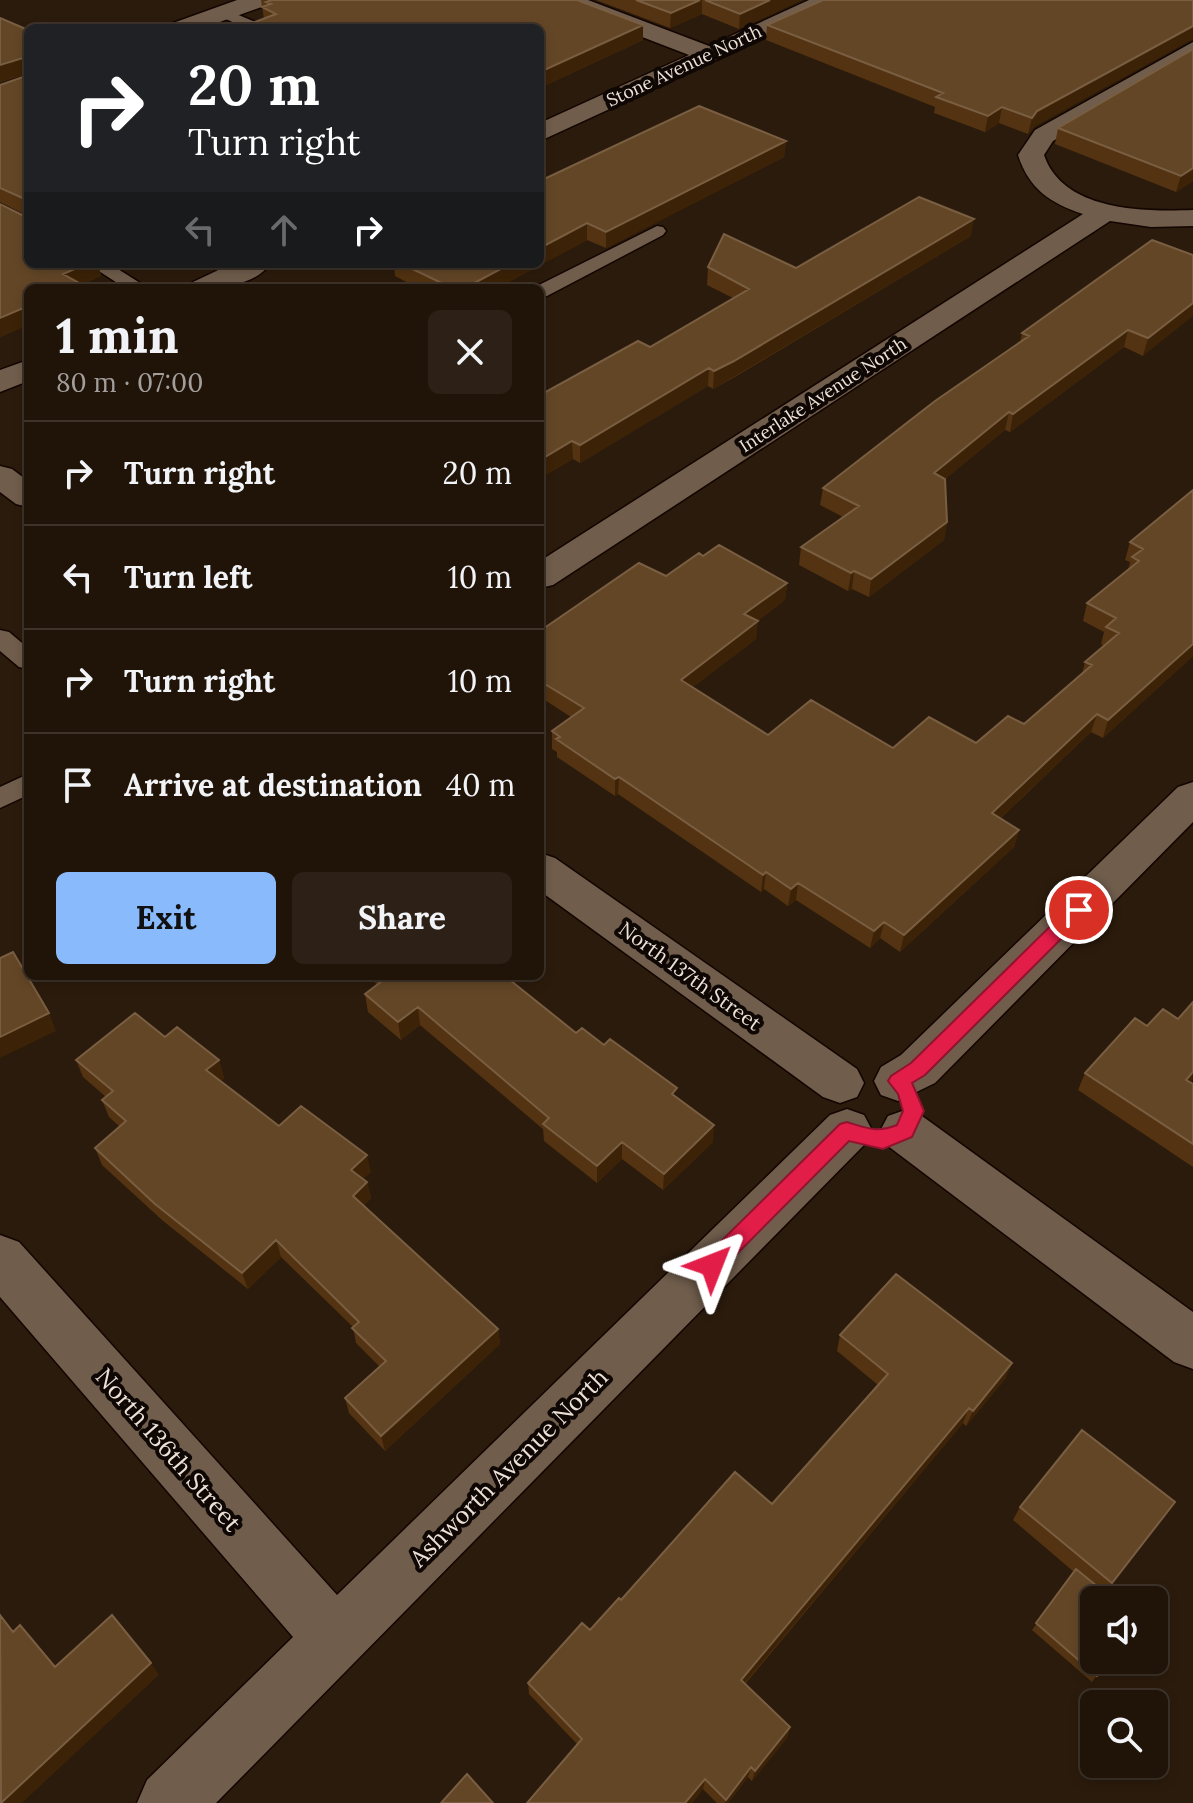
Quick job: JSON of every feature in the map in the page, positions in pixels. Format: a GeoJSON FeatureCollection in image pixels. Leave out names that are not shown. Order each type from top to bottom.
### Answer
{"type":"FeatureCollection","features":[{"type":"Feature","properties":{"kind":"street"},"geometry":{"type":"LineString","coordinates":[[192,24],[259,0]]}},
{"type":"Feature","properties":{"kind":"street"},"geometry":{"type":"LineString","coordinates":[[567,0],[710,55]]}},
{"type":"Feature","properties":{"kind":"street","name":"Stone Avenue North"},"geometry":{"type":"LineString","coordinates":[[544,131],[828,0]]}},
{"type":"Feature","properties":{"kind":"street"},"geometry":{"type":"LineString","coordinates":[[1188,219],[1153,220],[1105,212],[1073,201],[1049,187],[1031,163],[1033,147],[1044,136],[1193,49]]}},
{"type":"Feature","properties":{"kind":"street","name":"Interlake Avenue North"},"geometry":{"type":"LineString","coordinates":[[544,574],[1105,212]]}},
{"type":"Feature","properties":{"kind":"street"},"geometry":{"type":"LineString","coordinates":[[212,284],[246,268]]}},
{"type":"Feature","properties":{"kind":"street"},"geometry":{"type":"LineString","coordinates":[[0,382],[24,371]]}},
{"type":"Feature","properties":{"kind":"street"},"geometry":{"type":"LineString","coordinates":[[0,476],[24,494]]}},
{"type":"Feature","properties":{"kind":"street"},"geometry":{"type":"LineString","coordinates":[[1193,797],[918,1069],[901,1106],[883,1140],[858,1136],[843,1107],[861,1073],[886,1075],[901,1106],[1193,1344]]}},
{"type":"Feature","properties":{"kind":"street","name":"North 137th Street"},"geometry":{"type":"LineString","coordinates":[[544,872],[843,1107]]}},
{"type":"Feature","properties":{"kind":"street","name":"Ashworth Avenue North"},"geometry":{"type":"LineString","coordinates":[[170,1803],[336,1640],[843,1107]]}},
{"type":"Feature","properties":{"kind":"street","name":"North 136th Street"},"geometry":{"type":"LineString","coordinates":[[0,1259],[336,1640]]}},
{"type":"Feature","properties":{"kind":"lane"},"geometry":{"type":"LineString","coordinates":[[224,13],[249,24]]}},
{"type":"Feature","properties":{"kind":"lane"},"geometry":{"type":"LineString","coordinates":[[544,290],[657,231]]}},
{"type":"Feature","properties":{"kind":"lane"},"geometry":{"type":"LineString","coordinates":[[104,268],[132,284]]}},
{"type":"Feature","properties":{"kind":"lane"},"geometry":{"type":"LineString","coordinates":[[0,638],[24,658]]}},
{"type":"Feature","properties":{"kind":"lane"},"geometry":{"type":"LineString","coordinates":[[0,799],[24,785]]}},
{"type":"Feature","properties":{"kind":"building"},"geometry":{"type":"Polygon","coordinates":[[[577,0],[643,25],[544,70],[544,24],[250,24],[276,14],[262,7],[271,4],[266,2],[577,0]]]}},
{"type":"Feature","properties":{"kind":"building"},"geometry":{"type":"Polygon","coordinates":[[[636,0],[700,0],[671,13],[636,0]]]}},
{"type":"Feature","properties":{"kind":"building"},"geometry":{"type":"Polygon","coordinates":[[[705,0],[770,0],[740,14],[705,0]]]}},
{"type":"Feature","properties":{"kind":"building"},"geometry":{"type":"Polygon","coordinates":[[[823,0],[1193,0],[1193,26],[1037,111],[1032,118],[1002,107],[988,116],[936,97],[943,93],[767,25],[823,0]]]}},
{"type":"Feature","properties":{"kind":"building"},"geometry":{"type":"Polygon","coordinates":[[[0,18],[24,28],[24,58],[0,65],[0,18]]]}},
{"type":"Feature","properties":{"kind":"building"},"geometry":{"type":"Polygon","coordinates":[[[1193,49],[1193,168],[1181,176],[1058,128],[1193,49]]]}},
{"type":"Feature","properties":{"kind":"building"},"geometry":{"type":"Polygon","coordinates":[[[24,77],[24,199],[0,188],[0,85],[24,77]]]}},
{"type":"Feature","properties":{"kind":"building"},"geometry":{"type":"Polygon","coordinates":[[[699,106],[786,141],[606,232],[587,223],[544,246],[544,179],[699,106]]]}},
{"type":"Feature","properties":{"kind":"building"},"geometry":{"type":"Polygon","coordinates":[[[919,197],[974,219],[734,361],[714,371],[709,368],[580,445],[572,441],[544,458],[544,393],[638,341],[650,347],[749,289],[708,267],[724,234],[796,268],[919,197]]]}},
{"type":"Feature","properties":{"kind":"building"},"geometry":{"type":"Polygon","coordinates":[[[0,204],[22,215],[24,268],[77,268],[63,274],[79,283],[24,284],[24,308],[0,318],[0,204]]]}},
{"type":"Feature","properties":{"kind":"building"},"geometry":{"type":"Polygon","coordinates":[[[1152,240],[1193,255],[1193,303],[1148,338],[1128,330],[1013,414],[1009,412],[934,473],[945,479],[947,522],[871,579],[854,571],[851,573],[801,547],[859,506],[823,488],[935,401],[1029,336],[1022,333],[1152,240]]]}},
{"type":"Feature","properties":{"kind":"building"},"geometry":{"type":"Polygon","coordinates":[[[410,268],[502,268],[472,284],[444,284],[410,268]]]}},
{"type":"Feature","properties":{"kind":"building"},"geometry":{"type":"Polygon","coordinates":[[[1193,490],[1193,644],[1108,720],[1097,714],[992,813],[1019,830],[904,935],[884,922],[874,931],[798,883],[791,889],[766,872],[763,875],[619,777],[615,779],[556,739],[560,737],[552,731],[584,708],[544,683],[544,628],[639,563],[666,576],[699,553],[703,556],[719,545],[787,583],[744,614],[758,621],[681,680],[768,735],[811,700],[893,748],[929,717],[976,743],[1008,716],[1024,724],[1092,665],[1085,662],[1119,633],[1106,627],[1116,618],[1087,603],[1139,561],[1132,557],[1143,549],[1130,542],[1193,490]]]}},
{"type":"Feature","properties":{"kind":"building"},"geometry":{"type":"Polygon","coordinates":[[[13,952],[24,971],[24,980],[30,980],[49,1013],[0,1037],[0,958],[13,952]]]}},
{"type":"Feature","properties":{"kind":"building"},"geometry":{"type":"Polygon","coordinates":[[[383,980],[510,980],[576,1033],[582,1028],[604,1045],[610,1039],[677,1088],[672,1094],[714,1125],[664,1174],[622,1142],[597,1166],[543,1124],[549,1118],[418,1007],[398,1022],[365,994],[383,980]]]}},
{"type":"Feature","properties":{"kind":"building"},"geometry":{"type":"Polygon","coordinates":[[[1193,1002],[1193,1072],[1186,1080],[1193,1084],[1193,1144],[1085,1073],[1135,1018],[1147,1026],[1163,1009],[1178,1019],[1193,1002]]]}},
{"type":"Feature","properties":{"kind":"building"},"geometry":{"type":"Polygon","coordinates":[[[135,1013],[165,1037],[177,1027],[219,1060],[206,1070],[279,1126],[301,1106],[367,1155],[351,1170],[367,1182],[353,1196],[498,1329],[381,1436],[345,1398],[386,1361],[352,1328],[359,1322],[276,1240],[242,1273],[155,1204],[95,1148],[126,1121],[102,1100],[113,1091],[76,1060],[135,1013]]]}},
{"type":"Feature","properties":{"kind":"building"},"geometry":{"type":"Polygon","coordinates":[[[896,1274],[1012,1363],[973,1411],[969,1408],[741,1680],[790,1727],[755,1771],[751,1767],[726,1800],[705,1779],[685,1803],[527,1803],[582,1739],[528,1683],[582,1623],[590,1630],[619,1598],[621,1600],[735,1472],[772,1504],[888,1374],[840,1335],[896,1274]]]}},
{"type":"Feature","properties":{"kind":"building"},"geometry":{"type":"Polygon","coordinates":[[[1082,1430],[1175,1502],[1112,1583],[1020,1507],[1082,1430]]]}},
{"type":"Feature","properties":{"kind":"building"},"geometry":{"type":"Polygon","coordinates":[[[1076,1569],[1097,1586],[1080,1586],[1080,1661],[1036,1623],[1076,1569]]]}},
{"type":"Feature","properties":{"kind":"building"},"geometry":{"type":"Polygon","coordinates":[[[0,1615],[13,1632],[20,1625],[55,1667],[112,1615],[151,1663],[1,1803],[0,1615]]]}},
{"type":"Feature","properties":{"kind":"building"},"geometry":{"type":"Polygon","coordinates":[[[467,1774],[493,1803],[441,1803],[467,1774]]]}},
{"type":"Feature","properties":{"kind":"route"},"geometry":{"type":"LineString","coordinates":[[712,1265],[847,1130],[858,1136],[883,1140],[905,1131],[914,1111],[907,1090],[898,1081],[918,1069],[1079,910]]}}]}
